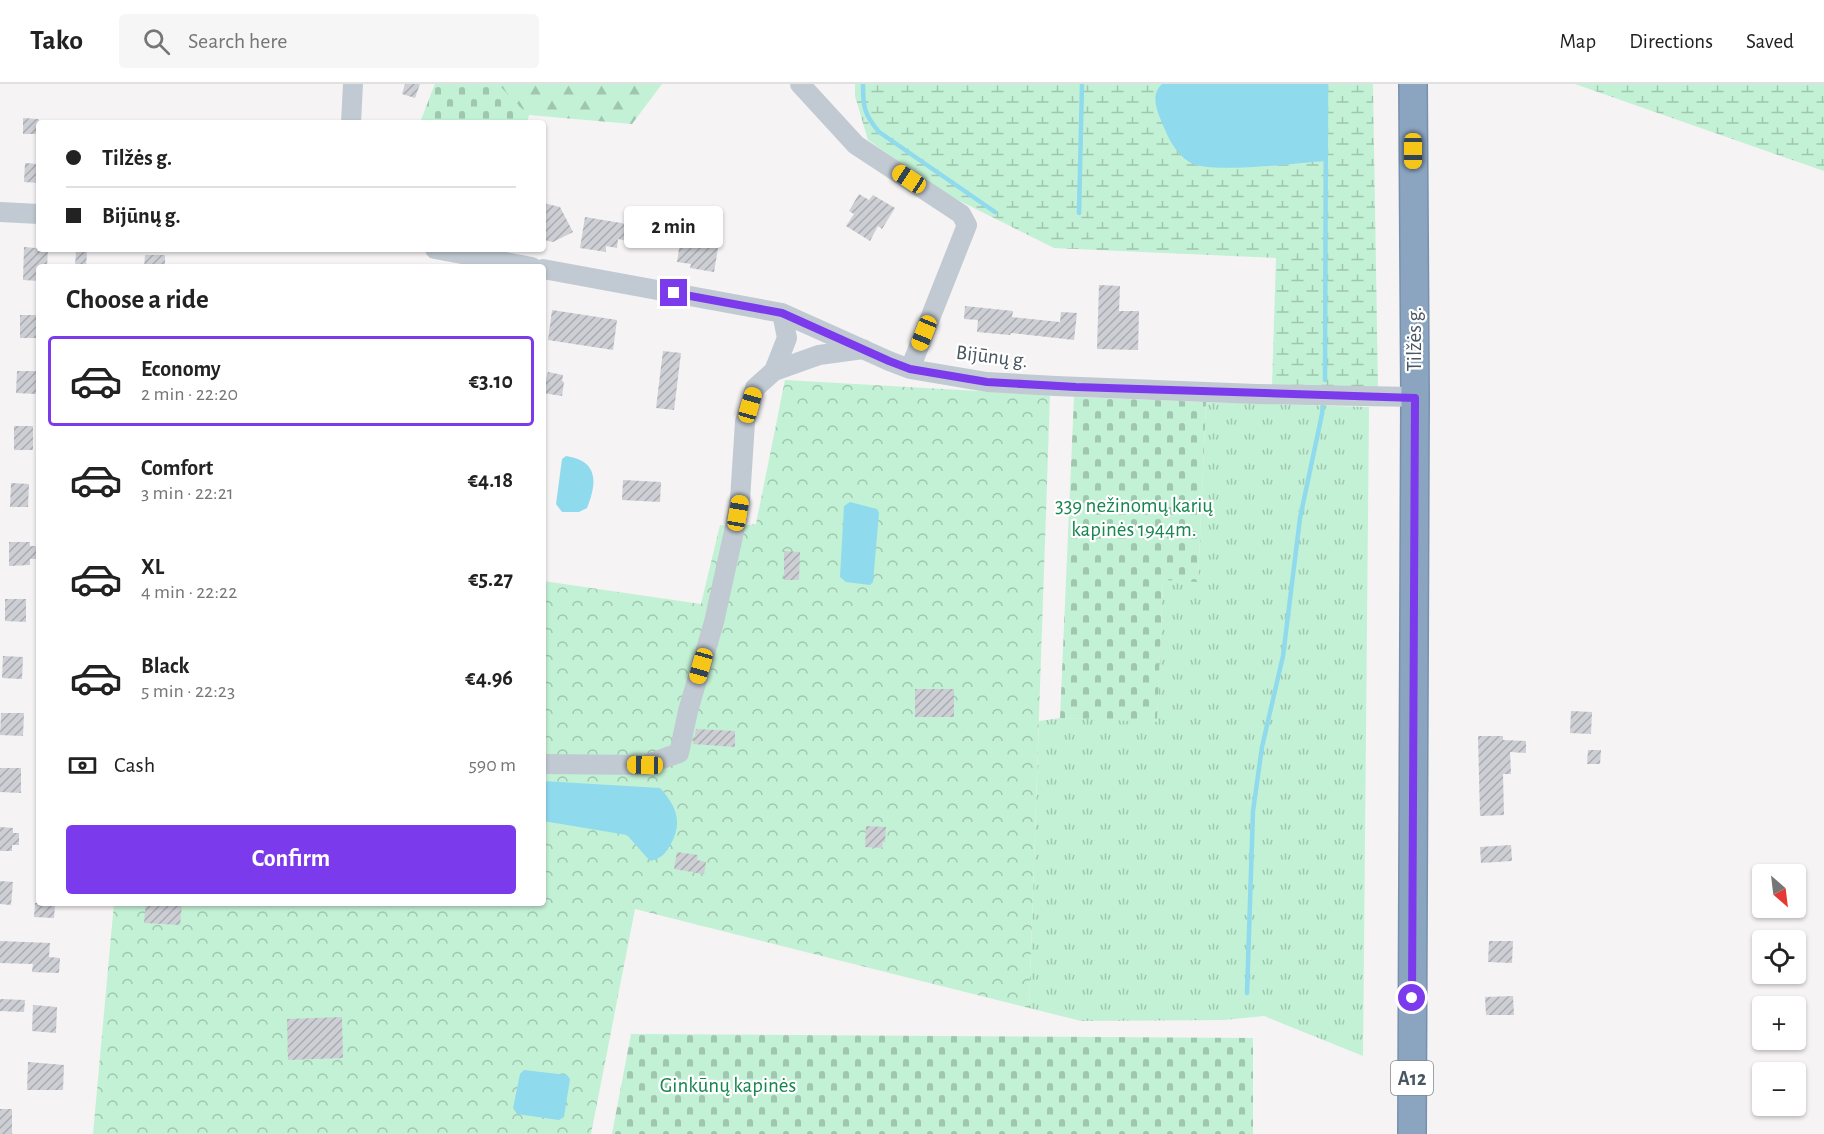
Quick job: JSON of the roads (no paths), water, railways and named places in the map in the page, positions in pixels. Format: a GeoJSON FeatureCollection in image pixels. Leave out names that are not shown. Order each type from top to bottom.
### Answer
{"type":"FeatureCollection","features":[{"type":"Feature","properties":{"kind":"highway","name":"Tilžės g."},"geometry":{"type":"LineString","coordinates":[[1412,1134],[1415,398],[1413,84]]}},
{"type":"Feature","properties":{"kind":"street"},"geometry":{"type":"LineString","coordinates":[[351,120],[353,84]]}},
{"type":"Feature","properties":{"kind":"street"},"geometry":{"type":"LineString","coordinates":[[800,84],[856,145],[961,214],[967,225],[910,369]]}},
{"type":"Feature","properties":{"kind":"street"},"geometry":{"type":"LineString","coordinates":[[0,212],[36,214]]}},
{"type":"Feature","properties":{"kind":"street"},"geometry":{"type":"LineString","coordinates":[[451,252],[516,264]]}},
{"type":"Feature","properties":{"kind":"street","name":"Bijūnų g."},"geometry":{"type":"LineString","coordinates":[[546,270],[782,313],[910,369],[987,382],[1415,398]]}},
{"type":"Feature","properties":{"kind":"street"},"geometry":{"type":"LineString","coordinates":[[546,764],[645,765],[679,753],[688,711],[714,622],[735,526],[740,500],[745,422],[755,388],[774,370],[787,338],[782,313]]}},
{"type":"Feature","properties":{"kind":"street"},"geometry":{"type":"LineString","coordinates":[[774,370],[819,355],[863,349]]}},
{"type":"Feature","properties":{"kind":"water"},"geometry":{"type":"Polygon","coordinates":[[[1162,84],[1326,84],[1325,161],[1235,168],[1216,168],[1191,163],[1172,143],[1158,113],[1156,96],[1162,84]]]}},
{"type":"Feature","properties":{"kind":"water"},"geometry":{"type":"Polygon","coordinates":[[[566,456],[585,463],[593,474],[593,490],[587,508],[579,512],[562,512],[556,504],[562,459],[566,456]]]}},
{"type":"Feature","properties":{"kind":"water"},"geometry":{"type":"Polygon","coordinates":[[[850,502],[877,509],[879,513],[873,582],[870,585],[846,582],[840,577],[844,506],[850,502]]]}},
{"type":"Feature","properties":{"kind":"water"},"geometry":{"type":"Polygon","coordinates":[[[546,781],[660,788],[674,808],[677,821],[675,836],[667,850],[657,859],[650,861],[627,835],[546,822],[546,781]]]}},
{"type":"Feature","properties":{"kind":"water"},"geometry":{"type":"Polygon","coordinates":[[[524,1070],[567,1075],[570,1079],[564,1117],[559,1120],[517,1114],[513,1108],[520,1074],[524,1070]]]}},
{"type":"Feature","properties":{"kind":"waterway"},"geometry":{"type":"LineString","coordinates":[[863,84],[865,110],[879,132],[995,212]]}},
{"type":"Feature","properties":{"kind":"waterway"},"geometry":{"type":"LineString","coordinates":[[1079,213],[1082,84]]}},
{"type":"Feature","properties":{"kind":"waterway"},"geometry":{"type":"LineString","coordinates":[[1325,380],[1326,84]]}},
{"type":"Feature","properties":{"kind":"waterway"},"geometry":{"type":"LineString","coordinates":[[1247,993],[1253,811],[1262,747],[1283,656],[1300,518],[1323,403]]}},
{"type":"Feature","properties":{"kind":"park label","name":"339 nežinomų karių kapinės 1944m."},"geometry":{"type":"Point","coordinates":[1134,517]}},
{"type":"Feature","properties":{"kind":"park label","name":"Ginkūnų kapinės"},"geometry":{"type":"Point","coordinates":[728,1085]}}]}
